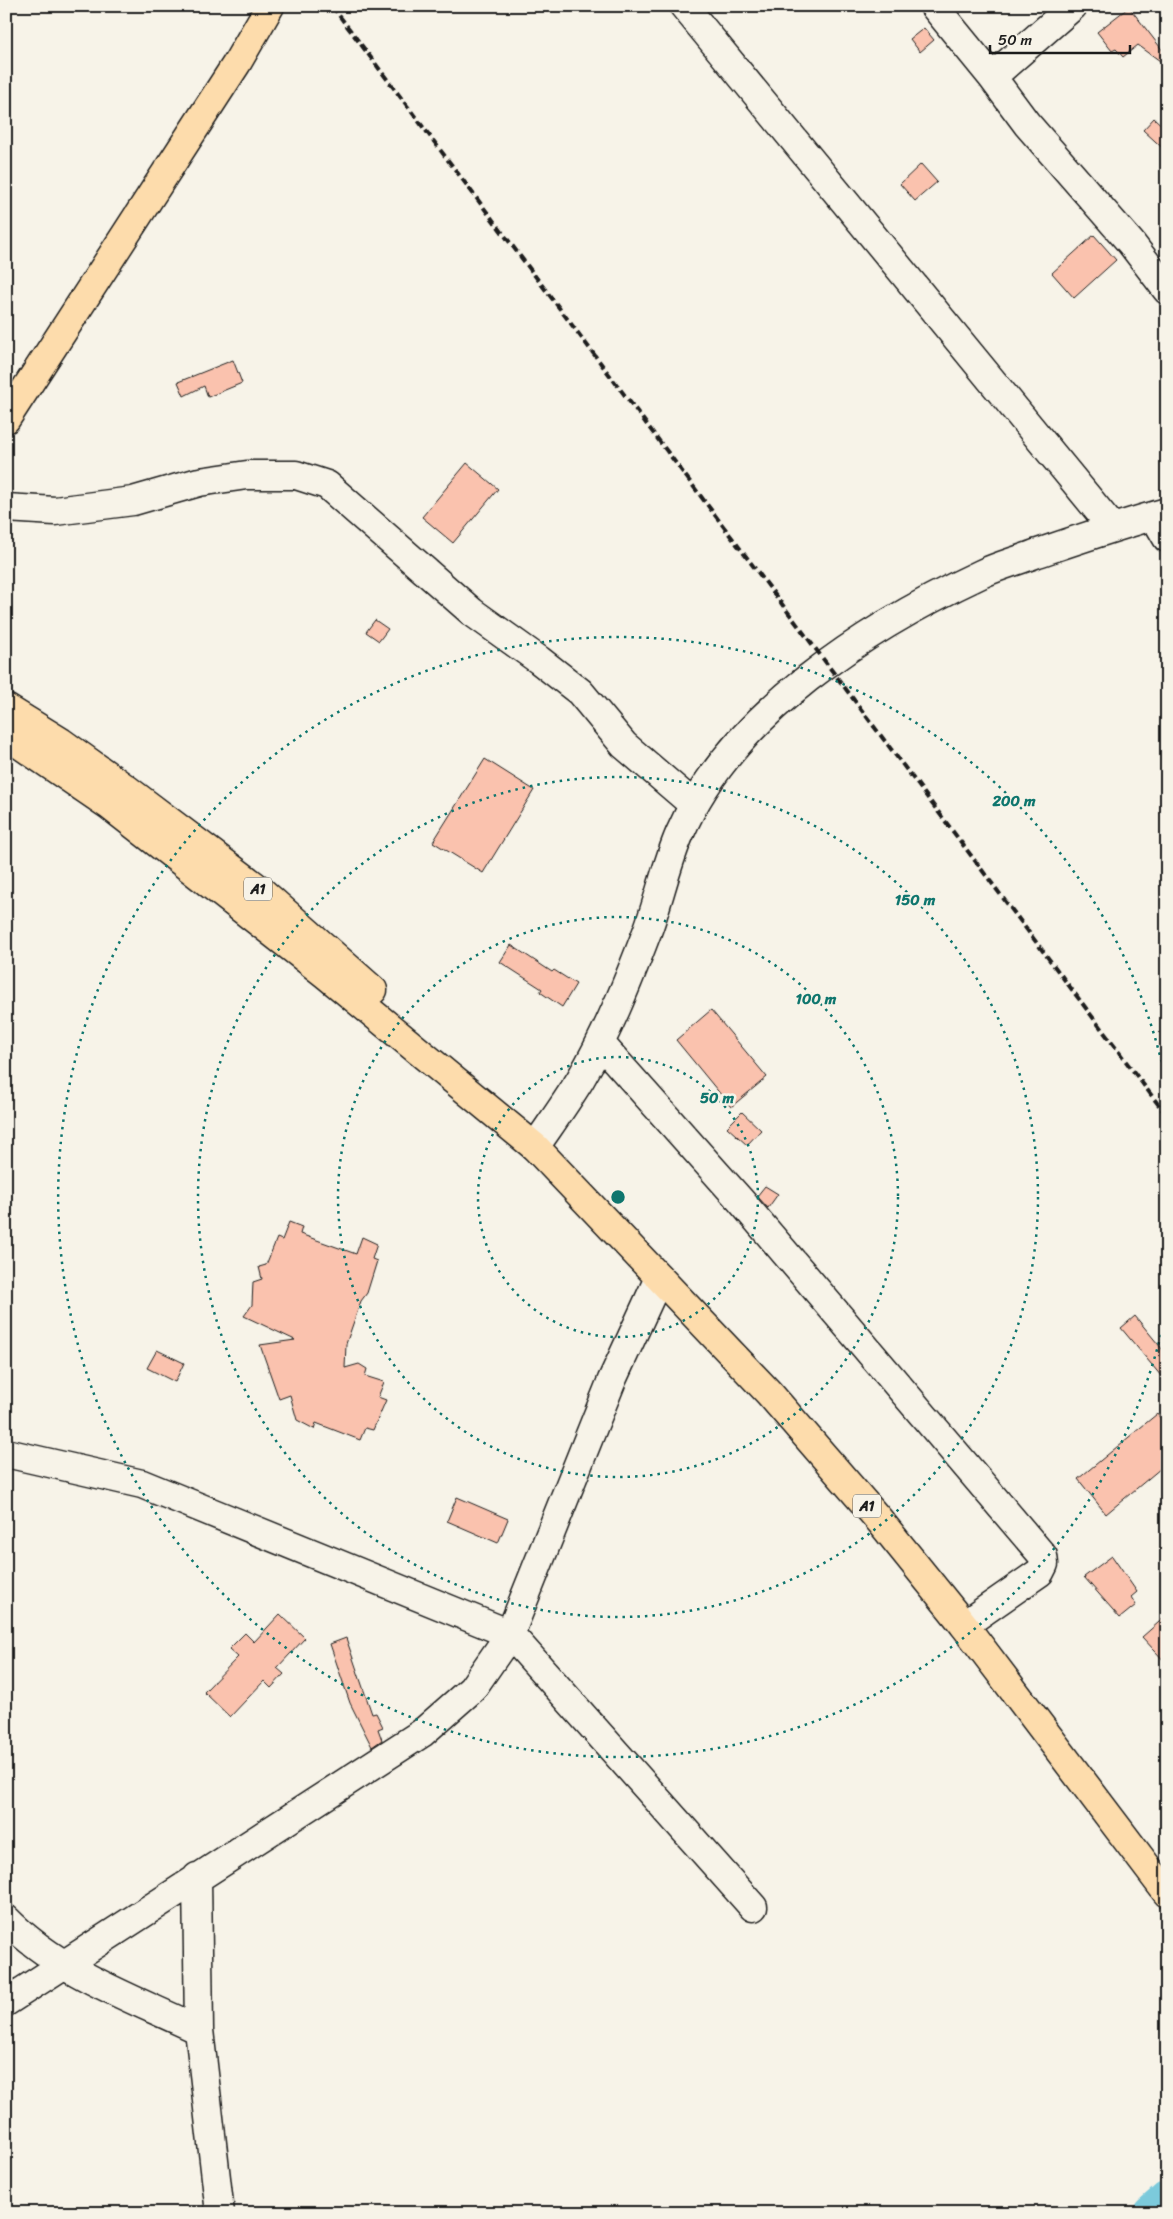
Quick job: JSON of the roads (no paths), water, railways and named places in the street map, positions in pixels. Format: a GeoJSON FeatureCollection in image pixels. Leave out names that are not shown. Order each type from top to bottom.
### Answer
{"type":"FeatureCollection","features":[{"type":"Feature","properties":{"kind":"main road"},"geometry":{"type":"LineString","coordinates":[[6,419],[237,63],[270,6]]}},
{"type":"Feature","properties":{"kind":"main road","name":"A1"},"geometry":{"type":"LineString","coordinates":[[6,708],[61,742],[259,889],[416,1028],[482,1102]]}},
{"type":"Feature","properties":{"kind":"main road","name":"A1"},"geometry":{"type":"LineString","coordinates":[[6,735],[110,806],[325,974],[535,1147],[769,1393],[880,1521],[964,1626],[1167,1893]]}},
{"type":"Feature","properties":{"kind":"street"},"geometry":{"type":"LineString","coordinates":[[684,6],[1112,527]]}},
{"type":"Feature","properties":{"kind":"street"},"geometry":{"type":"LineString","coordinates":[[934,6],[992,77],[1026,124],[1131,244],[1167,290]]}},
{"type":"Feature","properties":{"kind":"street"},"geometry":{"type":"LineString","coordinates":[[992,77],[1073,6]]}},
{"type":"Feature","properties":{"kind":"street"},"geometry":{"type":"LineString","coordinates":[[6,508],[55,511],[133,501],[199,482],[247,475],[296,475],[327,485],[472,612],[580,692],[624,745],[694,805]]}},
{"type":"Feature","properties":{"kind":"street"},"geometry":{"type":"LineString","coordinates":[[535,1147],[580,1081],[600,1043],[646,932],[680,834],[694,805],[724,759],[759,719],[826,665],[883,626],[983,573],[1112,527],[1163,522]]}},
{"type":"Feature","properties":{"kind":"street"},"geometry":{"type":"LineString","coordinates":[[600,1043],[741,1201],[1042,1556],[1044,1564],[1040,1572],[964,1626]]}},
{"type":"Feature","properties":{"kind":"street"},"geometry":{"type":"LineString","coordinates":[[6,2002],[422,1733],[472,1689],[510,1634],[612,1380],[659,1278]]}},
{"type":"Feature","properties":{"kind":"street"},"geometry":{"type":"LineString","coordinates":[[6,1453],[142,1484],[510,1634],[753,1906]]}},
{"type":"Feature","properties":{"kind":"street"},"geometry":{"type":"LineString","coordinates":[[197,1878],[199,2030],[220,2213]]}},
{"type":"Feature","properties":{"kind":"street"},"geometry":{"type":"LineString","coordinates":[[6,1920],[26,1940],[61,1965],[199,2030]]}},
{"type":"Feature","properties":{"kind":"waterway"},"geometry":{"type":"LineString","coordinates":[[1150,2213],[1167,2198]]}},
{"type":"Feature","properties":{"kind":"railway"},"geometry":{"type":"LineString","coordinates":[[332,6],[1167,1116]]}}]}
